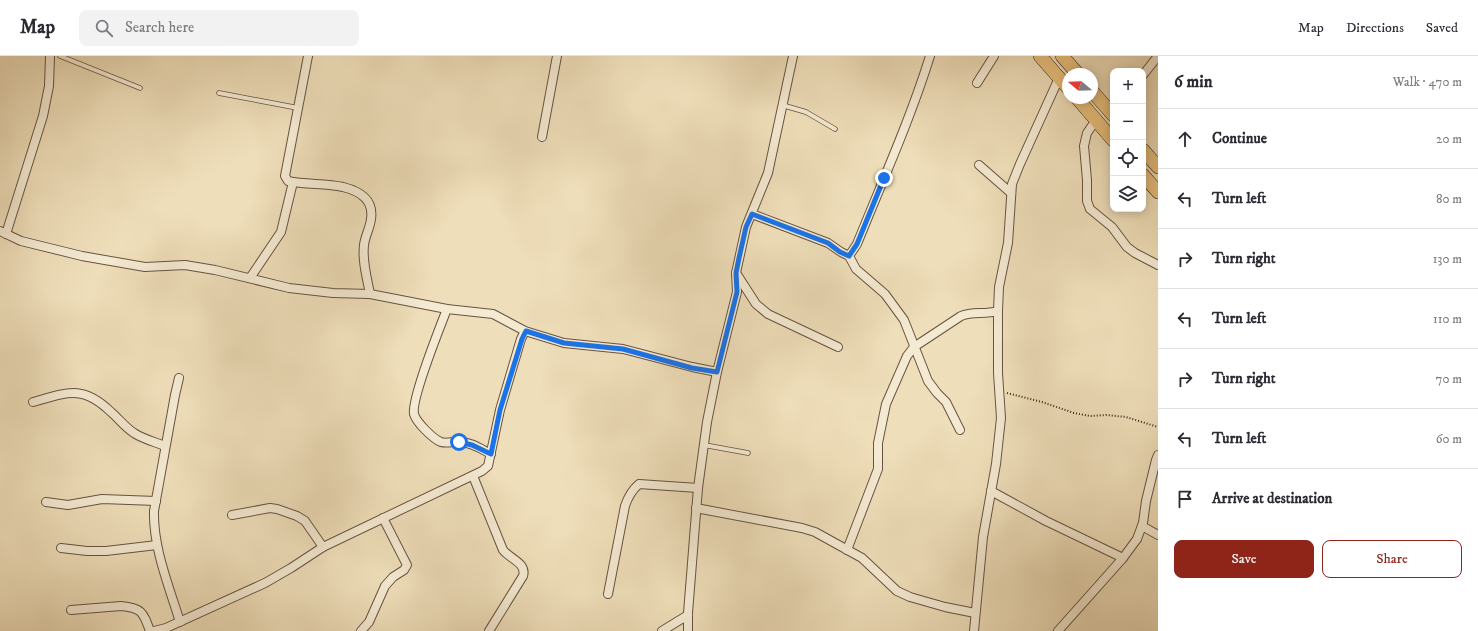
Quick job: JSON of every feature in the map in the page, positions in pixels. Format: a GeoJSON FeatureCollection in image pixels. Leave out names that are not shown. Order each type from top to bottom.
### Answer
{"type":"FeatureCollection","features":[{"type":"Feature","properties":{"kind":"main road"},"geometry":{"type":"LineString","coordinates":[[1040,56],[1062,81]]}},
{"type":"Feature","properties":{"kind":"main road"},"geometry":{"type":"LineString","coordinates":[[1062,56],[1073,68]]}},
{"type":"Feature","properties":{"kind":"main road"},"geometry":{"type":"LineString","coordinates":[[1098,98],[1110,111]]}},
{"type":"Feature","properties":{"kind":"main road"},"geometry":{"type":"LineString","coordinates":[[1081,104],[1110,136]]}},
{"type":"Feature","properties":{"kind":"main road"},"geometry":{"type":"LineString","coordinates":[[1146,153],[1158,167]]}},
{"type":"Feature","properties":{"kind":"main road"},"geometry":{"type":"LineString","coordinates":[[1144,176],[1158,192]]}},
{"type":"Feature","properties":{"kind":"street"},"geometry":{"type":"LineString","coordinates":[[50,56],[49,86],[43,116],[3,233],[21,241],[82,256],[145,267],[185,265],[215,270],[289,288],[333,293],[370,294],[447,309],[493,314],[526,331],[564,343],[623,349],[692,368],[717,372]]}},
{"type":"Feature","properties":{"kind":"street"},"geometry":{"type":"LineString","coordinates":[[308,56],[285,176],[288,181],[340,187],[356,191],[366,198],[371,207],[372,218],[364,245],[364,260],[370,294]]}},
{"type":"Feature","properties":{"kind":"street"},"geometry":{"type":"LineString","coordinates":[[542,137],[557,56]]}},
{"type":"Feature","properties":{"kind":"street"},"geometry":{"type":"LineString","coordinates":[[688,631],[698,488],[717,372],[737,292],[736,273],[746,227],[768,173],[792,56]]}},
{"type":"Feature","properties":{"kind":"street"},"geometry":{"type":"LineString","coordinates":[[849,256],[857,244],[895,151],[921,85],[930,56]]}},
{"type":"Feature","properties":{"kind":"street"},"geometry":{"type":"LineString","coordinates":[[977,83],[994,56]]}},
{"type":"Feature","properties":{"kind":"street"},"geometry":{"type":"LineString","coordinates":[[1146,71],[1158,56]]}},
{"type":"Feature","properties":{"kind":"street"},"geometry":{"type":"LineString","coordinates":[[974,631],[983,538],[996,464],[1000,426],[999,287],[1008,243],[1012,184],[1020,164],[1062,87]]}},
{"type":"Feature","properties":{"kind":"street"},"geometry":{"type":"LineString","coordinates":[[1096,120],[1087,133],[1084,146],[1088,180],[1087,201],[1090,210],[1112,227],[1127,247],[1158,265]]}},
{"type":"Feature","properties":{"kind":"street"},"geometry":{"type":"LineString","coordinates":[[978,165],[1011,193]]}},
{"type":"Feature","properties":{"kind":"street"},"geometry":{"type":"LineString","coordinates":[[250,278],[280,232],[293,182]]}},
{"type":"Feature","properties":{"kind":"street"},"geometry":{"type":"LineString","coordinates":[[752,214],[828,243],[840,252],[849,256],[856,269],[885,294],[904,320],[928,381],[936,393],[946,402],[960,430]]}},
{"type":"Feature","properties":{"kind":"street"},"geometry":{"type":"LineString","coordinates":[[736,273],[756,304],[768,314],[838,347]]}},
{"type":"Feature","properties":{"kind":"street"},"geometry":{"type":"LineString","coordinates":[[447,309],[422,379],[414,406],[414,415],[432,436],[441,442],[459,442],[472,445],[491,454]]}},
{"type":"Feature","properties":{"kind":"street"},"geometry":{"type":"LineString","coordinates":[[847,550],[878,469],[878,443],[886,404],[907,356],[914,347],[965,314],[988,314],[998,311]]}},
{"type":"Feature","properties":{"kind":"street"},"geometry":{"type":"LineString","coordinates":[[154,631],[180,622],[265,583],[323,547],[482,471],[488,466],[500,410],[522,339],[526,331]]}},
{"type":"Feature","properties":{"kind":"street"},"geometry":{"type":"LineString","coordinates":[[179,378],[165,446],[153,527],[180,622]]}},
{"type":"Feature","properties":{"kind":"street"},"geometry":{"type":"LineString","coordinates":[[33,402],[63,394],[74,393],[86,395],[100,402],[134,433],[165,446]]}},
{"type":"Feature","properties":{"kind":"street"},"geometry":{"type":"LineString","coordinates":[[1058,631],[1123,558],[1137,539],[1142,526],[1146,501],[1158,455]]}},
{"type":"Feature","properties":{"kind":"street"},"geometry":{"type":"LineString","coordinates":[[473,476],[503,550],[507,555],[523,566],[525,571],[489,631]]}},
{"type":"Feature","properties":{"kind":"street"},"geometry":{"type":"LineString","coordinates":[[608,594],[625,506],[633,489],[640,484],[698,488]]}},
{"type":"Feature","properties":{"kind":"street"},"geometry":{"type":"LineString","coordinates":[[991,491],[1046,521],[1123,558]]}},
{"type":"Feature","properties":{"kind":"street"},"geometry":{"type":"LineString","coordinates":[[46,502],[68,505],[102,499],[156,501]]}},
{"type":"Feature","properties":{"kind":"street"},"geometry":{"type":"LineString","coordinates":[[232,515],[270,508],[284,511],[305,521],[323,547]]}},
{"type":"Feature","properties":{"kind":"street"},"geometry":{"type":"LineString","coordinates":[[696,508],[802,528],[815,532],[862,558],[897,591],[910,597],[945,607],[975,613]]}},
{"type":"Feature","properties":{"kind":"street"},"geometry":{"type":"LineString","coordinates":[[361,631],[369,622],[385,586],[404,570],[407,565],[383,518]]}},
{"type":"Feature","properties":{"kind":"street"},"geometry":{"type":"LineString","coordinates":[[1142,526],[1158,535]]}},
{"type":"Feature","properties":{"kind":"street"},"geometry":{"type":"LineString","coordinates":[[60,548],[87,551],[106,551],[157,545]]}},
{"type":"Feature","properties":{"kind":"street"},"geometry":{"type":"LineString","coordinates":[[71,610],[121,606],[129,607],[144,614],[150,631]]}},
{"type":"Feature","properties":{"kind":"street"},"geometry":{"type":"LineString","coordinates":[[662,631],[688,615]]}},
{"type":"Feature","properties":{"kind":"lane"},"geometry":{"type":"LineString","coordinates":[[60,56],[140,88]]}},
{"type":"Feature","properties":{"kind":"lane"},"geometry":{"type":"LineString","coordinates":[[219,93],[298,108]]}},
{"type":"Feature","properties":{"kind":"lane"},"geometry":{"type":"LineString","coordinates":[[782,105],[806,112],[835,129]]}},
{"type":"Feature","properties":{"kind":"lane"},"geometry":{"type":"LineString","coordinates":[[704,445],[748,453]]}},
{"type":"Feature","properties":{"kind":"path"},"geometry":{"type":"LineString","coordinates":[[1000,392],[1042,402],[1074,413],[1090,416],[1106,415],[1126,417],[1158,427]]}},
{"type":"Feature","properties":{"kind":"route"},"geometry":{"type":"LineString","coordinates":[[459,442],[472,445],[491,454],[500,410],[522,339],[526,331],[564,343],[623,349],[692,368],[717,372],[737,292],[736,273],[739,258],[746,227],[752,214],[828,243],[840,252],[849,256],[857,244],[884,178]]}}]}
